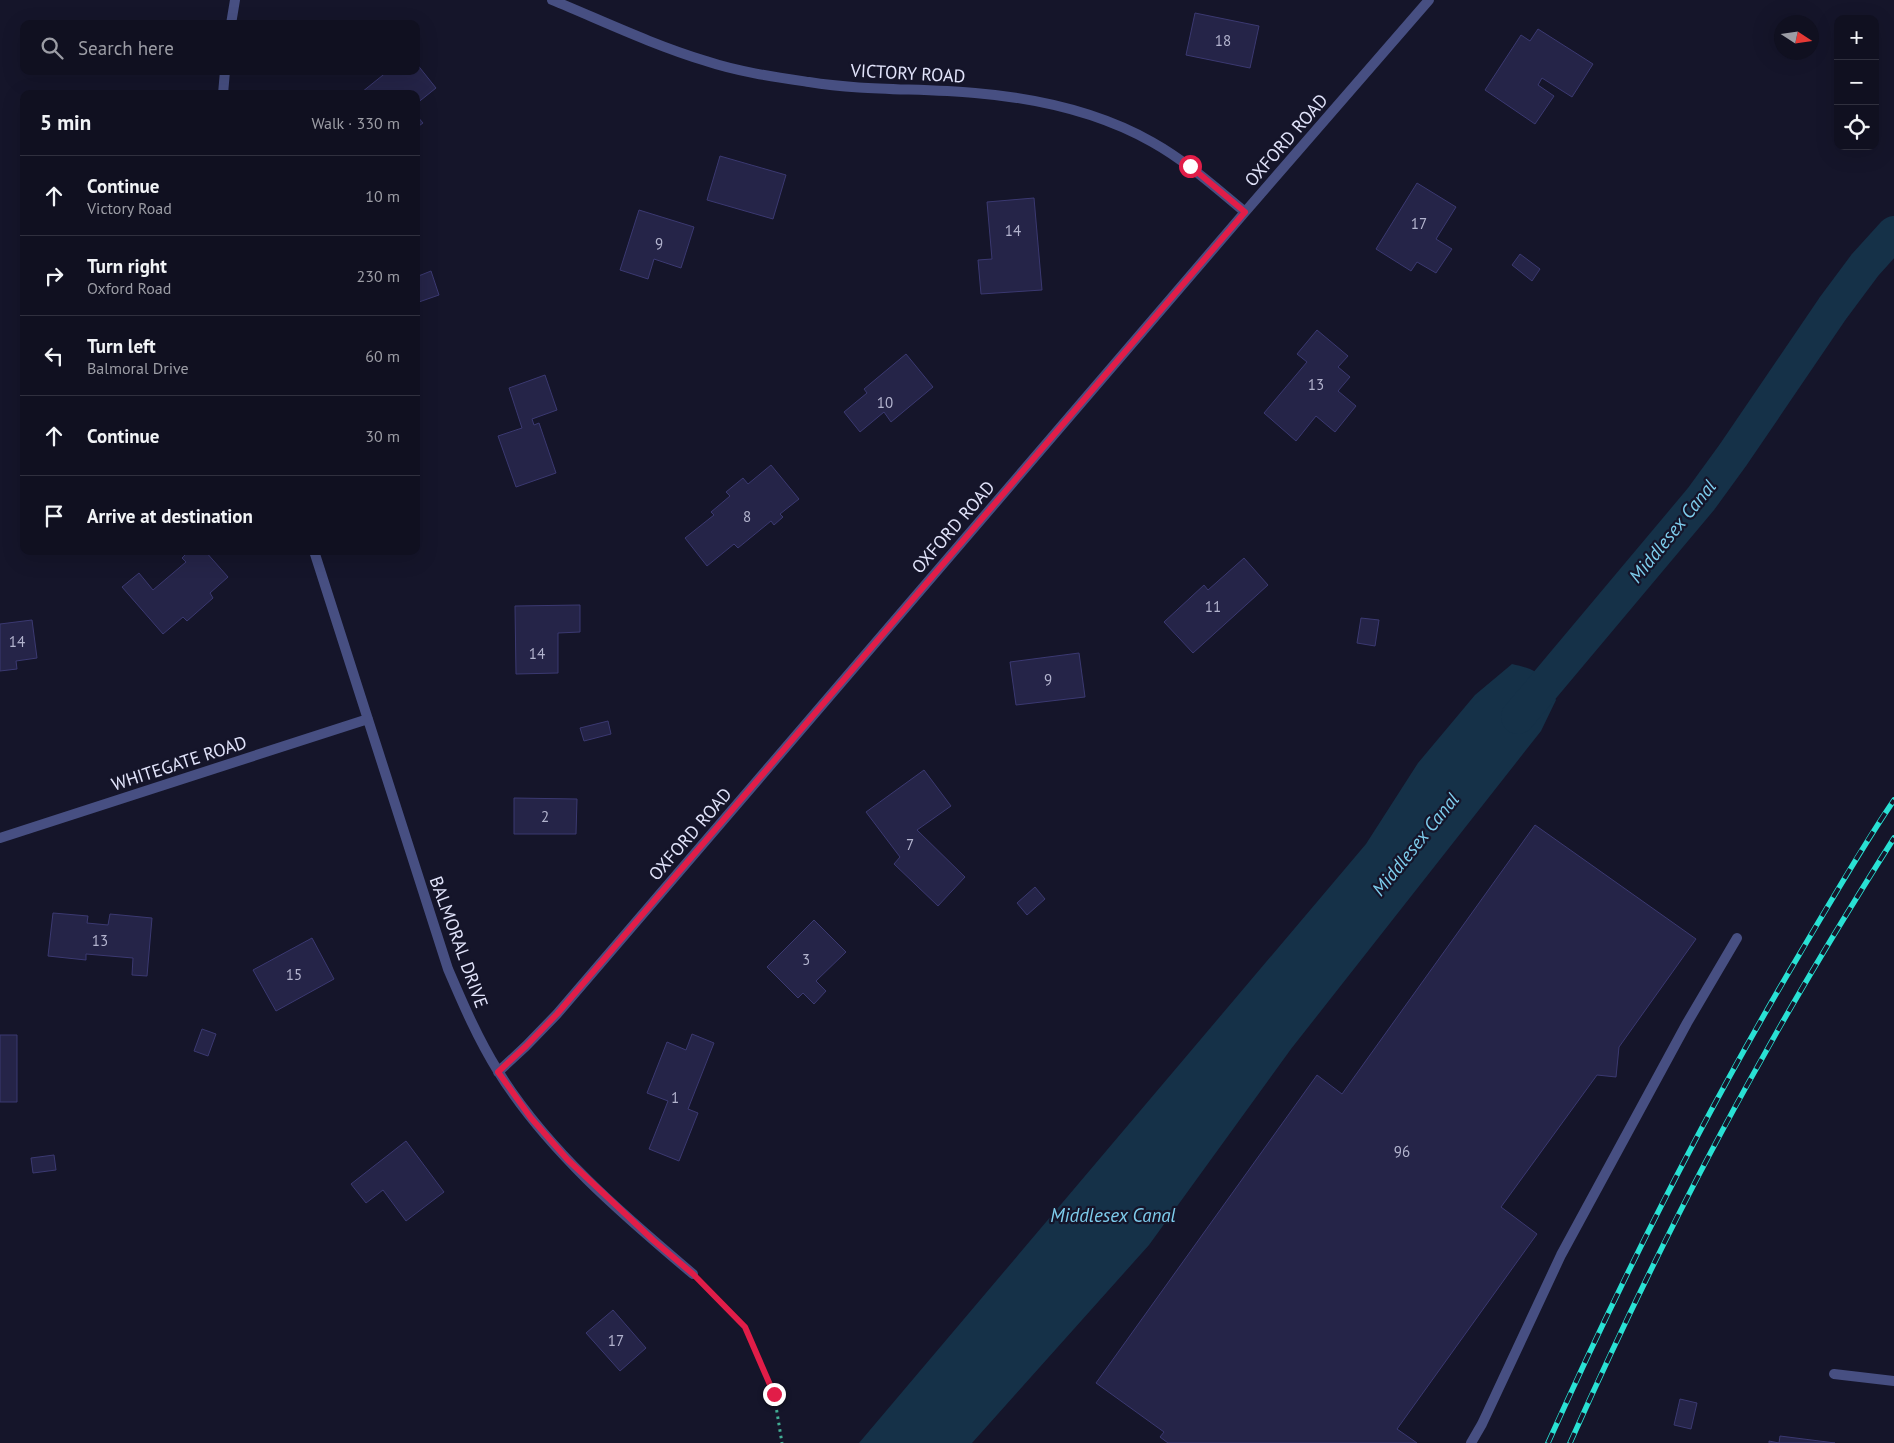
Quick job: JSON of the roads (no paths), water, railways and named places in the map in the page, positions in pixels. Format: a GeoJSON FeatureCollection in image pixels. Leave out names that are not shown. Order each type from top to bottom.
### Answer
{"type":"FeatureCollection","features":[{"type":"Feature","properties":{"kind":"street"},"geometry":{"type":"LineString","coordinates":[[232,20],[235,0]]}},
{"type":"Feature","properties":{"kind":"street","name":"VICTORY ROAD"},"geometry":{"type":"LineString","coordinates":[[552,0],[660,46],[708,62],[761,74],[812,83],[1014,97],[1060,107],[1106,122],[1151,141],[1190,166],[1245,212]]}},
{"type":"Feature","properties":{"kind":"street","name":"OXFORD ROAD"},"geometry":{"type":"LineString","coordinates":[[498,1072],[557,1014],[1429,0]]}},
{"type":"Feature","properties":{"kind":"street"},"geometry":{"type":"LineString","coordinates":[[223,90],[225,75]]}},
{"type":"Feature","properties":{"kind":"street","name":"BALMORAL DRIVE"},"geometry":{"type":"LineString","coordinates":[[315,555],[448,969],[471,1023],[498,1072],[531,1118],[568,1160],[653,1240],[693,1274]]}},
{"type":"Feature","properties":{"kind":"street","name":"WHITEGATE ROAD"},"geometry":{"type":"LineString","coordinates":[[0,838],[368,719]]}},
{"type":"Feature","properties":{"kind":"street"},"geometry":{"type":"LineString","coordinates":[[1471,1443],[1482,1424],[1561,1255],[1687,1023],[1738,938]]}},
{"type":"Feature","properties":{"kind":"street"},"geometry":{"type":"LineString","coordinates":[[1834,1374],[1894,1381]]}},
{"type":"Feature","properties":{"kind":"water","name":"Middlesex Canal"},"geometry":{"type":"Polygon","coordinates":[[[1512,664],[1535,671],[1540,675],[1556,700],[1541,731],[1291,1049],[1149,1245],[972,1443],[859,1443],[1366,844],[1418,763],[1475,695],[1512,664]]]}},
{"type":"Feature","properties":{"kind":"waterway","name":"Middlesex Canal"},"geometry":{"type":"LineString","coordinates":[[1518,717],[1701,499],[1833,308],[1865,265],[1894,233]]}},
{"type":"Feature","properties":{"kind":"railway"},"geometry":{"type":"LineString","coordinates":[[1548,1443],[1636,1257],[1698,1135],[1764,1014],[1857,857],[1894,800]]}},
{"type":"Feature","properties":{"kind":"railway"},"geometry":{"type":"LineString","coordinates":[[1570,1443],[1615,1344],[1712,1150],[1795,1000],[1894,838]]}}]}
